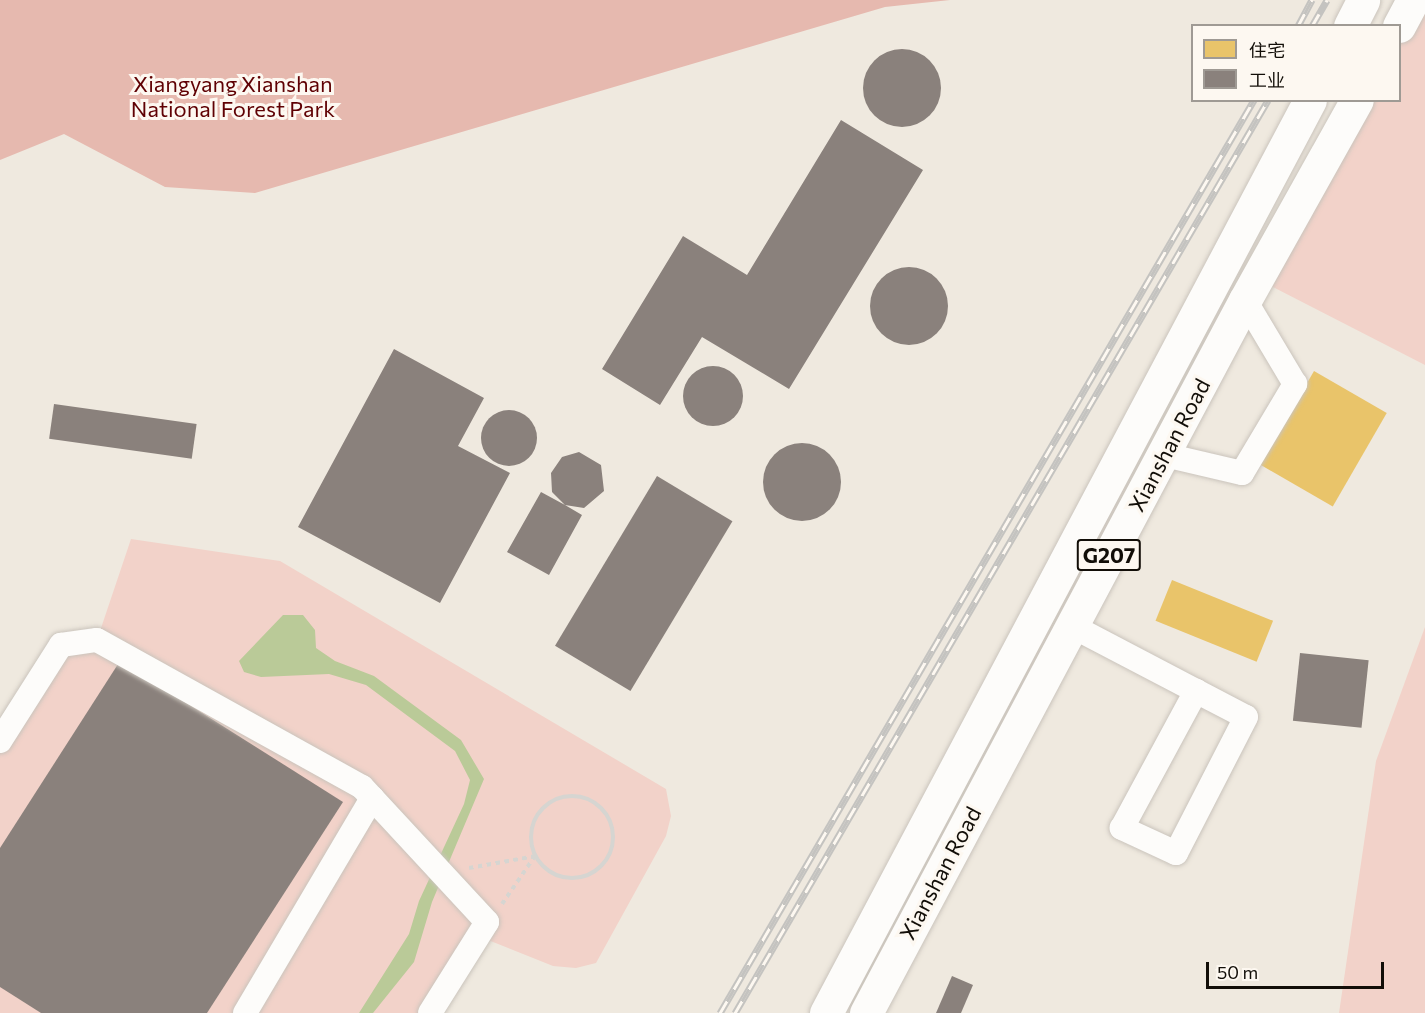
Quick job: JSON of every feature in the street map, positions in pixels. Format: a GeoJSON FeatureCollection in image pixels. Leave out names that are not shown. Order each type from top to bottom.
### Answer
{"type":"FeatureCollection","features":[{"type":"Feature","properties":{"kind":"highway"},"geometry":{"type":"LineString","coordinates":[[1351,24],[1363,0]]}},
{"type":"Feature","properties":{"kind":"highway"},"geometry":{"type":"LineString","coordinates":[[1400,24],[1413,0]]}},
{"type":"Feature","properties":{"kind":"highway","name":"Xianshan Road"},"geometry":{"type":"LineString","coordinates":[[826,1013],[1309,102]]}},
{"type":"Feature","properties":{"kind":"highway","name":"Xianshan Road"},"geometry":{"type":"LineString","coordinates":[[866,1013],[1071,625],[1165,455],[1245,300],[1356,102]]}},
{"type":"Feature","properties":{"kind":"lane"},"geometry":{"type":"LineString","coordinates":[[1165,455],[1242,473],[1294,384],[1245,300]]}},
{"type":"Feature","properties":{"kind":"lane"},"geometry":{"type":"LineString","coordinates":[[1071,625],[1246,717],[1176,853],[1122,828],[1196,691]]}},
{"type":"Feature","properties":{"kind":"lane"},"geometry":{"type":"LineString","coordinates":[[0,741],[61,645],[97,640],[362,787],[487,922],[430,1013]]}},
{"type":"Feature","properties":{"kind":"lane"},"geometry":{"type":"LineString","coordinates":[[245,1013],[372,798]]}},
{"type":"Feature","properties":{"kind":"path"},"geometry":{"type":"LineString","coordinates":[[487,922],[524,878],[536,856],[532,830],[545,806],[556,799],[569,796],[589,800],[605,812],[611,824],[611,850],[595,872],[582,877],[555,874],[536,856]]}},
{"type":"Feature","properties":{"kind":"path"},"geometry":{"type":"LineString","coordinates":[[438,870],[508,863],[536,856]]}},
{"type":"Feature","properties":{"kind":"shaded area"},"geometry":{"type":"Polygon","coordinates":[[[1425,0],[1425,365],[1271,286],[1357,102],[1401,102],[1401,25],[1425,0]]]}},
{"type":"Feature","properties":{"kind":"shaded area"},"geometry":{"type":"Polygon","coordinates":[[[131,539],[280,561],[666,789],[671,816],[666,836],[596,963],[576,968],[553,966],[478,936],[430,1013],[0,1013],[0,741],[61,645],[97,640],[131,539]]]}},
{"type":"Feature","properties":{"kind":"shaded area"},"geometry":{"type":"Polygon","coordinates":[[[283,615],[303,615],[315,630],[316,648],[335,661],[374,676],[461,740],[484,779],[432,902],[414,962],[373,1013],[359,1013],[409,934],[419,901],[464,804],[470,780],[455,751],[366,685],[329,674],[261,677],[244,672],[239,661],[283,615]]]}},
{"type":"Feature","properties":{"kind":"shaded area"},"geometry":{"type":"Polygon","coordinates":[[[1425,627],[1425,1013],[1339,1013],[1376,761],[1425,627]]]}},
{"type":"Feature","properties":{"kind":"green space","name":"Xiangyang Xianshan National Forest Park"},"geometry":{"type":"Polygon","coordinates":[[[0,0],[950,0],[885,7],[255,193],[165,187],[64,134],[0,160],[0,0]]]}},
{"type":"Feature","properties":{"kind":"building: 住宅"},"geometry":{"type":"Polygon","coordinates":[[[1314,371],[1387,413],[1333,507],[1260,465],[1314,371]]]}},
{"type":"Feature","properties":{"kind":"building: 住宅"},"geometry":{"type":"Polygon","coordinates":[[[1172,580],[1273,621],[1257,662],[1156,621],[1172,580]]]}},
{"type":"Feature","properties":{"kind":"building: 工业"},"geometry":{"type":"Polygon","coordinates":[[[902,49],[917,52],[930,60],[938,73],[941,88],[938,103],[930,116],[917,124],[902,127],[887,124],[874,116],[866,103],[863,88],[866,73],[874,60],[887,52],[902,49]]]}},
{"type":"Feature","properties":{"kind":"building: 工业"},"geometry":{"type":"Polygon","coordinates":[[[841,120],[923,170],[789,389],[702,337],[660,405],[602,369],[683,236],[747,275],[841,120]]]}},
{"type":"Feature","properties":{"kind":"building: 工业"},"geometry":{"type":"Polygon","coordinates":[[[909,267],[924,270],[937,278],[945,291],[948,306],[945,321],[937,334],[924,342],[909,345],[894,342],[881,334],[873,321],[870,306],[873,291],[881,278],[894,270],[909,267]]]}},
{"type":"Feature","properties":{"kind":"building: 工业"},"geometry":{"type":"Polygon","coordinates":[[[394,349],[484,398],[458,446],[510,473],[440,603],[298,527],[394,349]]]}},
{"type":"Feature","properties":{"kind":"building: 工业"},"geometry":{"type":"Polygon","coordinates":[[[713,366],[734,375],[743,396],[734,417],[713,426],[692,417],[683,396],[692,375],[713,366]]]}},
{"type":"Feature","properties":{"kind":"building: 工业"},"geometry":{"type":"Polygon","coordinates":[[[54,404],[197,424],[192,459],[49,439],[54,404]]]}},
{"type":"Feature","properties":{"kind":"building: 工业"},"geometry":{"type":"Polygon","coordinates":[[[509,410],[520,412],[529,418],[535,427],[537,438],[535,449],[529,458],[520,464],[509,466],[498,464],[489,458],[483,449],[481,438],[483,427],[489,418],[498,412],[509,410]]]}},
{"type":"Feature","properties":{"kind":"building: 工业"},"geometry":{"type":"Polygon","coordinates":[[[802,443],[817,446],[830,454],[838,467],[841,482],[838,497],[830,510],[817,518],[802,521],[787,518],[774,510],[766,497],[763,482],[766,467],[774,454],[787,446],[802,443]]]}},
{"type":"Feature","properties":{"kind":"building: 工业"},"geometry":{"type":"Polygon","coordinates":[[[579,452],[601,465],[604,491],[584,508],[565,505],[552,492],[551,473],[562,457],[579,452]]]}},
{"type":"Feature","properties":{"kind":"building: 工业"},"geometry":{"type":"Polygon","coordinates":[[[657,476],[732,521],[630,691],[555,646],[657,476]]]}},
{"type":"Feature","properties":{"kind":"building: 工业"},"geometry":{"type":"Polygon","coordinates":[[[541,492],[582,515],[549,575],[507,552],[541,492]]]}},
{"type":"Feature","properties":{"kind":"building: 工业"},"geometry":{"type":"Polygon","coordinates":[[[1300,653],[1369,660],[1362,728],[1293,721],[1300,653]]]}},
{"type":"Feature","properties":{"kind":"building: 工业"},"geometry":{"type":"Polygon","coordinates":[[[120,661],[343,802],[207,1013],[41,1013],[0,987],[0,848],[120,661]]]}},
{"type":"Feature","properties":{"kind":"building: 工业"},"geometry":{"type":"Polygon","coordinates":[[[952,976],[973,985],[961,1013],[936,1013],[952,976]]]}},
{"type":"Feature","properties":{"kind":"railway"},"geometry":{"type":"LineString","coordinates":[[1299,24],[1312,0]]}},
{"type":"Feature","properties":{"kind":"railway"},"geometry":{"type":"LineString","coordinates":[[1313,24],[1327,0]]}},
{"type":"Feature","properties":{"kind":"railway"},"geometry":{"type":"LineString","coordinates":[[720,1013],[1253,102]]}},
{"type":"Feature","properties":{"kind":"railway"},"geometry":{"type":"LineString","coordinates":[[735,1013],[1267,102]]}}]}
